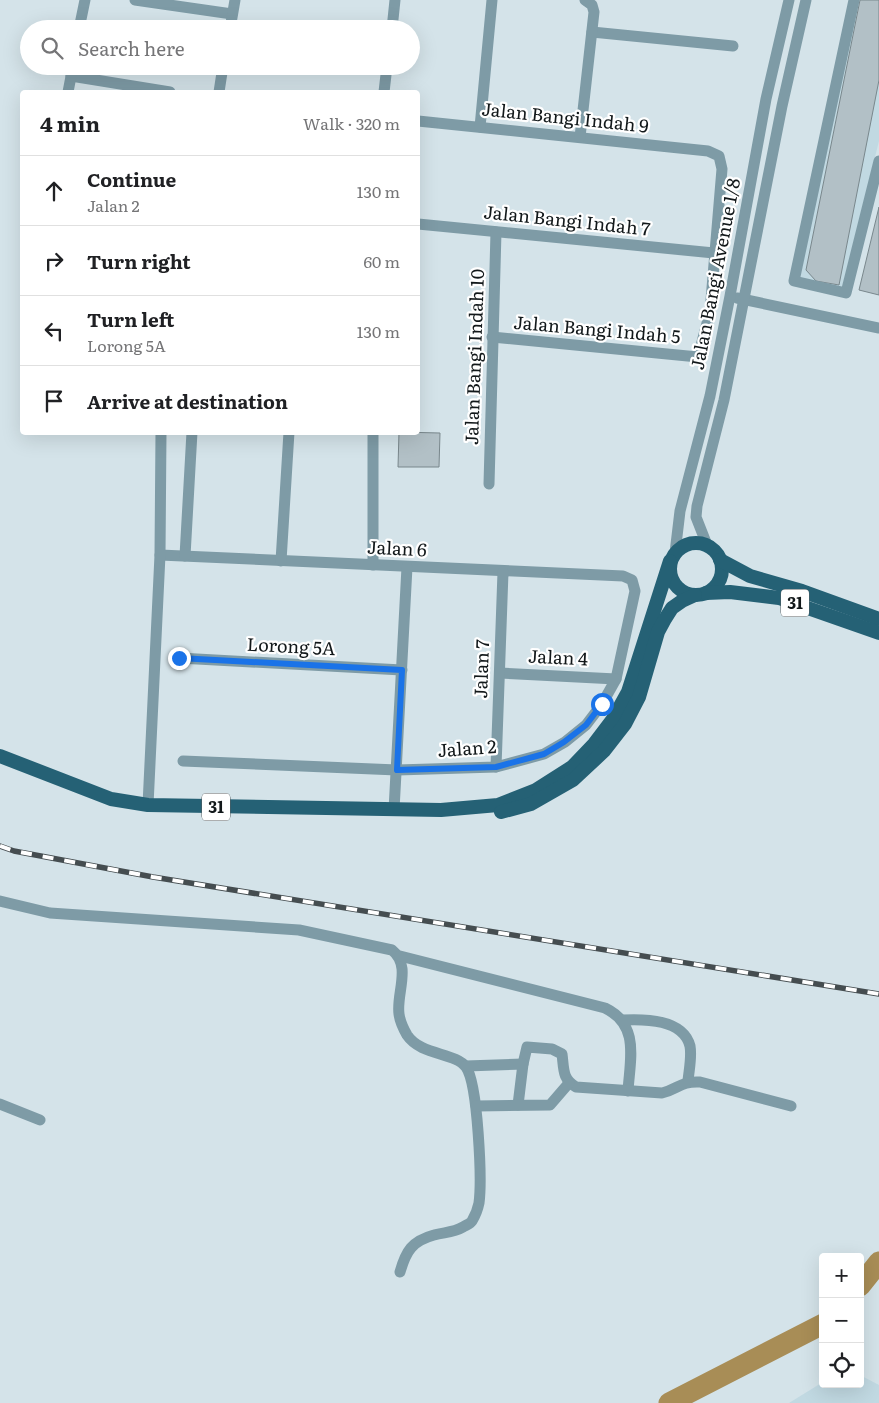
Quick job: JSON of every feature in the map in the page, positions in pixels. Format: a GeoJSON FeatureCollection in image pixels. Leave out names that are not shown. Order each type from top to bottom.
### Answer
{"type":"FeatureCollection","features":[{"type":"Feature","properties":{"kind":"main road"},"geometry":{"type":"LineString","coordinates":[[689,543],[707,545],[715,551],[720,560],[722,569],[720,579],[714,587],[701,594],[683,592],[674,584],[669,573],[672,557],[689,543]]}},
{"type":"Feature","properties":{"kind":"main road","name":"31"},"geometry":{"type":"LineString","coordinates":[[440,810],[498,805],[536,790],[572,767],[594,744],[613,719],[628,692],[672,557]]}},
{"type":"Feature","properties":{"kind":"main road","name":"31"},"geometry":{"type":"LineString","coordinates":[[720,560],[750,576],[802,591],[879,619]]}},
{"type":"Feature","properties":{"kind":"main road","name":"31"},"geometry":{"type":"LineString","coordinates":[[0,756],[111,799],[148,805],[440,810],[492,814],[532,804],[574,780],[604,751],[625,724],[639,697],[658,632],[672,608],[682,601],[701,594],[730,592],[779,598],[879,633]]}},
{"type":"Feature","properties":{"kind":"street"},"geometry":{"type":"LineString","coordinates":[[82,20],[85,0]]}},
{"type":"Feature","properties":{"kind":"street"},"geometry":{"type":"LineString","coordinates":[[134,0],[232,14]]}},
{"type":"Feature","properties":{"kind":"street"},"geometry":{"type":"LineString","coordinates":[[231,20],[235,0]]}},
{"type":"Feature","properties":{"kind":"street"},"geometry":{"type":"LineString","coordinates":[[393,20],[396,0]]}},
{"type":"Feature","properties":{"kind":"street"},"geometry":{"type":"LineString","coordinates":[[480,127],[492,0]]}},
{"type":"Feature","properties":{"kind":"street"},"geometry":{"type":"LineString","coordinates":[[580,137],[594,12],[592,4],[585,0]]}},
{"type":"Feature","properties":{"kind":"street","name":"Jalan Bangi Avenue 1/8"},"geometry":{"type":"LineString","coordinates":[[672,557],[680,511],[710,396],[766,98],[789,0]]}},
{"type":"Feature","properties":{"kind":"street","name":"Jalan Bangi Avenue 1/8"},"geometry":{"type":"LineString","coordinates":[[707,545],[696,517],[697,506],[724,400],[782,106],[806,0]]}},
{"type":"Feature","properties":{"kind":"street"},"geometry":{"type":"LineString","coordinates":[[854,0],[794,281],[846,293],[879,161]]}},
{"type":"Feature","properties":{"kind":"street"},"geometry":{"type":"LineString","coordinates":[[592,32],[733,46]]}},
{"type":"Feature","properties":{"kind":"street"},"geometry":{"type":"LineString","coordinates":[[68,90],[71,75]]}},
{"type":"Feature","properties":{"kind":"street"},"geometry":{"type":"LineString","coordinates":[[91,75],[161,90]]}},
{"type":"Feature","properties":{"kind":"street"},"geometry":{"type":"LineString","coordinates":[[219,90],[222,75]]}},
{"type":"Feature","properties":{"kind":"street"},"geometry":{"type":"LineString","coordinates":[[384,90],[386,75]]}},
{"type":"Feature","properties":{"kind":"street","name":"Jalan Bangi Indah 9"},"geometry":{"type":"LineString","coordinates":[[420,121],[708,150],[718,156],[722,169],[714,253]]}},
{"type":"Feature","properties":{"kind":"street","name":"Jalan Bangi Indah 7"},"geometry":{"type":"LineString","coordinates":[[420,224],[714,253]]}},
{"type":"Feature","properties":{"kind":"street","name":"Jalan Bangi Indah 10"},"geometry":{"type":"LineString","coordinates":[[489,484],[496,232]]}},
{"type":"Feature","properties":{"kind":"street","name":"Jalan Bangi Indah 5"},"geometry":{"type":"LineString","coordinates":[[492,337],[698,357],[710,312],[714,253]]}},
{"type":"Feature","properties":{"kind":"street"},"geometry":{"type":"LineString","coordinates":[[730,296],[879,328]]}},
{"type":"Feature","properties":{"kind":"street"},"geometry":{"type":"LineString","coordinates":[[148,805],[160,555],[161,435]]}},
{"type":"Feature","properties":{"kind":"street"},"geometry":{"type":"LineString","coordinates":[[185,556],[192,435]]}},
{"type":"Feature","properties":{"kind":"street"},"geometry":{"type":"LineString","coordinates":[[281,561],[288,435]]}},
{"type":"Feature","properties":{"kind":"street"},"geometry":{"type":"LineString","coordinates":[[373,435],[373,565]]}},
{"type":"Feature","properties":{"kind":"street","name":"Jalan 6"},"geometry":{"type":"LineString","coordinates":[[160,555],[623,576],[632,580]]}},
{"type":"Feature","properties":{"kind":"street"},"geometry":{"type":"LineString","coordinates":[[394,810],[407,567]]}},
{"type":"Feature","properties":{"kind":"street","name":"Jalan 7"},"geometry":{"type":"LineString","coordinates":[[496,767],[504,572]]}},
{"type":"Feature","properties":{"kind":"street","name":"Jalan 2"},"geometry":{"type":"LineString","coordinates":[[183,762],[397,770],[496,767],[544,754],[586,725],[602,704],[616,679],[635,590],[632,580]]}},
{"type":"Feature","properties":{"kind":"street","name":"Lorong 5A"},"geometry":{"type":"LineString","coordinates":[[179,658],[402,670]]}},
{"type":"Feature","properties":{"kind":"street","name":"Jalan 4"},"geometry":{"type":"LineString","coordinates":[[500,673],[616,679]]}},
{"type":"Feature","properties":{"kind":"street"},"geometry":{"type":"LineString","coordinates":[[0,901],[50,914],[299,930],[392,950],[400,956],[605,1008],[614,1012],[623,1020],[628,1031],[631,1044],[628,1091]]}},
{"type":"Feature","properties":{"kind":"street"},"geometry":{"type":"LineString","coordinates":[[400,956],[402,966],[398,1013],[402,1026],[411,1040],[423,1049],[452,1058],[466,1066],[523,1064]]}},
{"type":"Feature","properties":{"kind":"street"},"geometry":{"type":"LineString","coordinates":[[623,1020],[653,1020],[681,1031],[690,1046],[688,1081]]}},
{"type":"Feature","properties":{"kind":"street"},"geometry":{"type":"LineString","coordinates":[[518,1105],[527,1047],[552,1049],[562,1054],[564,1074],[569,1083],[576,1087],[662,1093],[672,1091],[679,1084],[688,1081],[700,1082],[791,1106]]}},
{"type":"Feature","properties":{"kind":"street"},"geometry":{"type":"LineString","coordinates":[[400,1272],[405,1254],[416,1242],[434,1235],[454,1232],[471,1222],[478,1205],[476,1106],[472,1082],[466,1066]]}},
{"type":"Feature","properties":{"kind":"street"},"geometry":{"type":"LineString","coordinates":[[476,1106],[550,1105],[569,1083]]}},
{"type":"Feature","properties":{"kind":"street"},"geometry":{"type":"LineString","coordinates":[[0,1104],[40,1120]]}},
{"type":"Feature","properties":{"kind":"shaded area"},"geometry":{"type":"Polygon","coordinates":[[[856,0],[879,0],[879,141],[842,288],[800,278],[856,0]]]}},
{"type":"Feature","properties":{"kind":"shaded area"},"geometry":{"type":"Polygon","coordinates":[[[864,1377],[879,1385],[879,1403],[789,1403],[819,1384],[819,1388],[864,1388],[864,1377]]]}},
{"type":"Feature","properties":{"kind":"building"},"geometry":{"type":"Polygon","coordinates":[[[860,0],[879,0],[879,80],[839,285],[816,281],[806,270],[860,0]]]}},
{"type":"Feature","properties":{"kind":"building"},"geometry":{"type":"Polygon","coordinates":[[[879,207],[879,295],[859,290],[879,207]]]}},
{"type":"Feature","properties":{"kind":"building"},"geometry":{"type":"Polygon","coordinates":[[[440,433],[439,467],[398,467],[399,435],[440,433]]]}},
{"type":"Feature","properties":{"kind":"waterway"},"geometry":{"type":"LineString","coordinates":[[864,1281],[879,1262]]}},
{"type":"Feature","properties":{"kind":"waterway"},"geometry":{"type":"LineString","coordinates":[[669,1403],[819,1326]]}},
{"type":"Feature","properties":{"kind":"railway"},"geometry":{"type":"LineString","coordinates":[[0,846],[14,851],[153,877],[879,994]]}},
{"type":"Feature","properties":{"kind":"route"},"geometry":{"type":"LineString","coordinates":[[179,658],[402,670],[397,770],[496,767],[544,754],[586,725],[602,704]]}}]}
